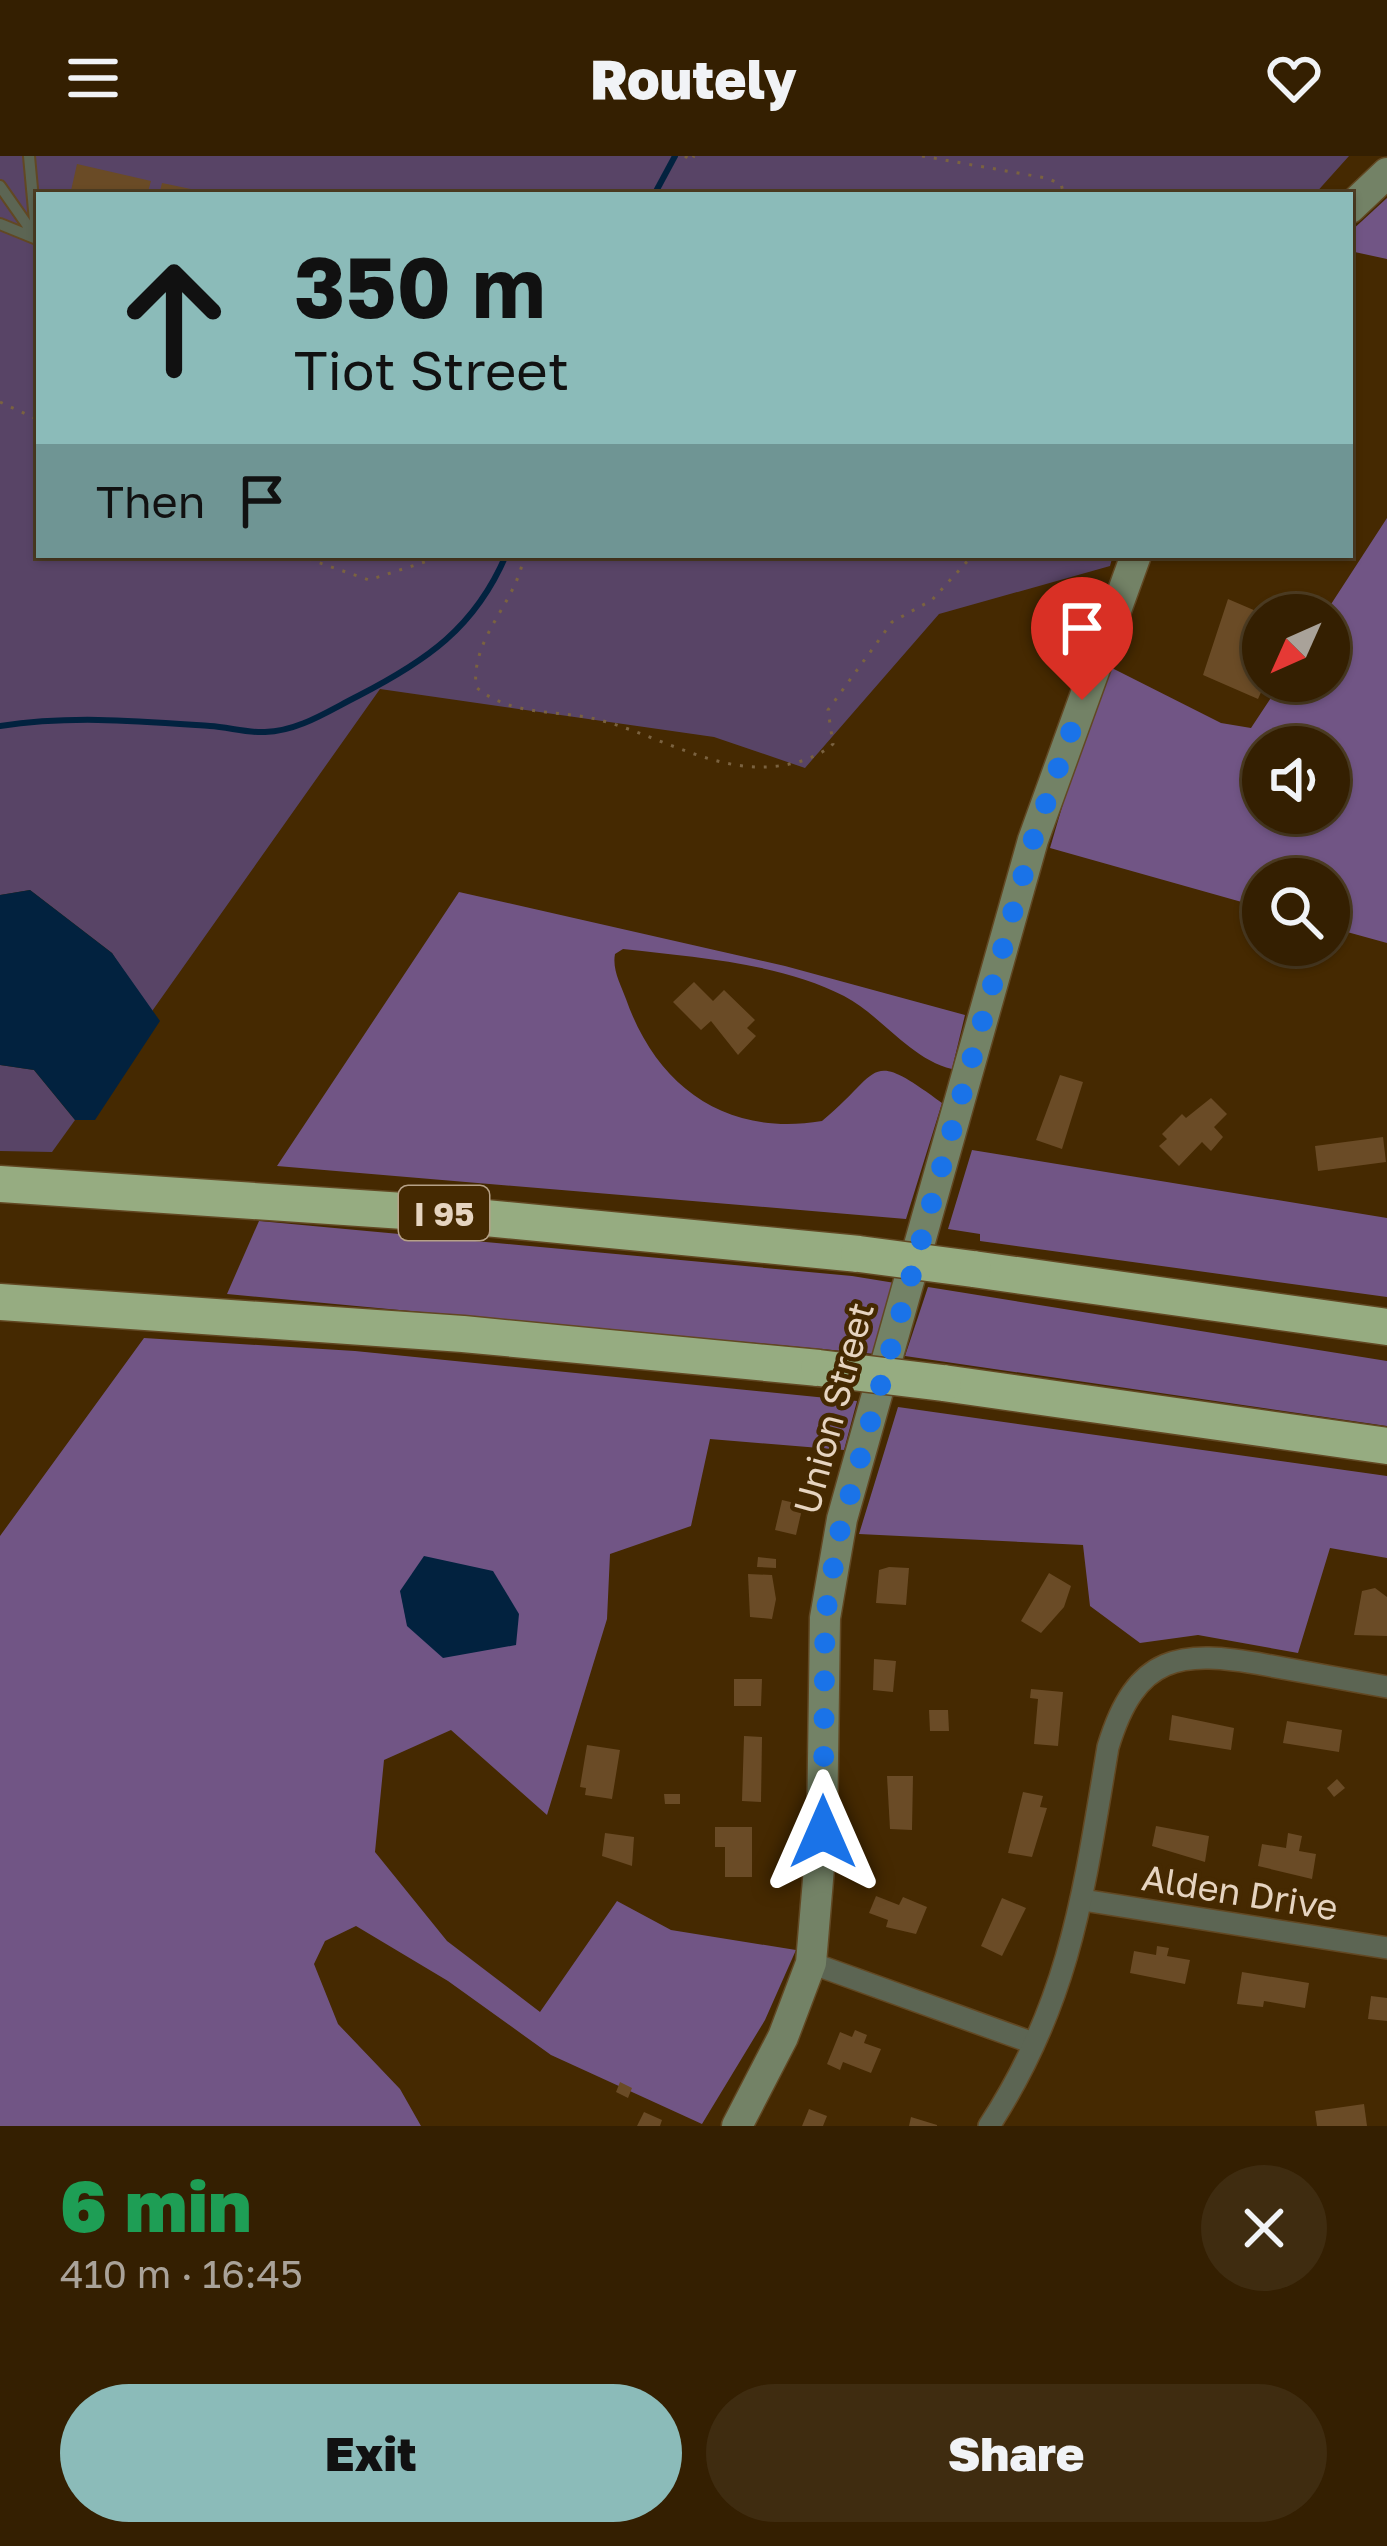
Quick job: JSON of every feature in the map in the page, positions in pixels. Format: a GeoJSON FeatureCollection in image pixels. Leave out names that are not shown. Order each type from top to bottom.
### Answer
{"type":"FeatureCollection","features":[{"type":"Feature","properties":{"kind":"highway","name":"I 95"},"geometry":{"type":"LineString","coordinates":[[0,1184],[398,1210],[859,1254],[1387,1327]]}},
{"type":"Feature","properties":{"kind":"highway"},"geometry":{"type":"LineString","coordinates":[[0,1302],[440,1332],[819,1368],[1387,1446]]}},
{"type":"Feature","properties":{"kind":"main road"},"geometry":{"type":"LineString","coordinates":[[1353,205],[1387,172]]}},
{"type":"Feature","properties":{"kind":"main road","name":"Union Street"},"geometry":{"type":"LineString","coordinates":[[737,2126],[783,2036],[811,1963],[823,1832],[825,1618],[834,1554],[1029,854],[1135,558]]}},
{"type":"Feature","properties":{"kind":"street"},"geometry":{"type":"LineString","coordinates":[[989,2126],[1063,1979],[1083,1900],[1108,1747],[1117,1716],[1149,1672],[1196,1654],[1387,1687]]}},
{"type":"Feature","properties":{"kind":"street","name":"Alden Drive"},"geometry":{"type":"LineString","coordinates":[[1083,1900],[1387,1948]]}},
{"type":"Feature","properties":{"kind":"street"},"geometry":{"type":"LineString","coordinates":[[811,1963],[1033,2043]]}},
{"type":"Feature","properties":{"kind":"lane"},"geometry":{"type":"LineString","coordinates":[[29,156],[36,221]]}},
{"type":"Feature","properties":{"kind":"lane"},"geometry":{"type":"LineString","coordinates":[[0,187],[36,237]]}},
{"type":"Feature","properties":{"kind":"lane"},"geometry":{"type":"LineString","coordinates":[[0,224],[36,239]]}},
{"type":"Feature","properties":{"kind":"path"},"geometry":{"type":"LineString","coordinates":[[685,156],[691,161],[694,156]]}},
{"type":"Feature","properties":{"kind":"path"},"geometry":{"type":"LineString","coordinates":[[922,156],[1046,178],[1061,184],[1063,192]]}},
{"type":"Feature","properties":{"kind":"path"},"geometry":{"type":"LineString","coordinates":[[0,402],[36,419]]}},
{"type":"Feature","properties":{"kind":"path"},"geometry":{"type":"LineString","coordinates":[[305,558],[369,580],[437,558]]}},
{"type":"Feature","properties":{"kind":"path"},"geometry":{"type":"LineString","coordinates":[[523,558],[514,586],[481,645],[476,687],[503,704],[596,719],[718,760],[763,767],[809,758],[832,744],[827,710],[892,622],[932,600],[970,558]]}},
{"type":"Feature","properties":{"kind":"shaded area"},"geometry":{"type":"Polygon","coordinates":[[[0,156],[1349,156],[1317,192],[36,192],[36,558],[1112,558],[1110,566],[939,614],[805,768],[714,737],[380,689],[150,1014],[112,953],[30,890],[0,895],[0,156]]]}},
{"type":"Feature","properties":{"kind":"shaded area"},"geometry":{"type":"Polygon","coordinates":[[[1387,198],[1387,259],[1353,252],[1353,229],[1387,198]]]}},
{"type":"Feature","properties":{"kind":"shaded area"},"geometry":{"type":"Polygon","coordinates":[[[1387,518],[1387,943],[1350,933],[1350,858],[1242,858],[1242,902],[1050,848],[1104,664],[1221,723],[1242,726],[1242,834],[1350,834],[1350,726],[1252,726],[1268,702],[1350,702],[1350,594],[1338,594],[1387,518]]]}},
{"type":"Feature","properties":{"kind":"shaded area"},"geometry":{"type":"Polygon","coordinates":[[[459,892],[785,966],[965,1015],[952,1069],[909,1047],[858,1004],[819,985],[707,959],[623,949],[615,954],[620,983],[656,1057],[676,1080],[726,1113],[787,1124],[822,1121],[876,1072],[887,1071],[942,1103],[906,1219],[277,1166],[459,892]]]}},
{"type":"Feature","properties":{"kind":"shaded area"},"geometry":{"type":"Polygon","coordinates":[[[0,1065],[34,1070],[75,1120],[52,1152],[0,1151],[0,1065]]]}},
{"type":"Feature","properties":{"kind":"shaded area"},"geometry":{"type":"Polygon","coordinates":[[[972,1150],[1387,1218],[1387,1297],[980,1241],[980,1234],[948,1229],[972,1150]]]}},
{"type":"Feature","properties":{"kind":"shaded area"},"geometry":{"type":"Polygon","coordinates":[[[259,1221],[895,1283],[876,1354],[227,1294],[259,1221]]]}},
{"type":"Feature","properties":{"kind":"shaded area"},"geometry":{"type":"Polygon","coordinates":[[[928,1287],[1387,1361],[1387,1426],[905,1356],[928,1287]]]}},
{"type":"Feature","properties":{"kind":"shaded area"},"geometry":{"type":"Polygon","coordinates":[[[144,1338],[355,1351],[857,1401],[844,1450],[710,1439],[691,1526],[610,1554],[607,1619],[547,1815],[451,1730],[384,1760],[375,1852],[447,1941],[540,2012],[617,1901],[671,1930],[796,1950],[765,2020],[702,2124],[551,2055],[448,1981],[356,1926],[325,1941],[314,1964],[338,2024],[400,2089],[421,2126],[0,2126],[0,1536],[144,1338]]]}},
{"type":"Feature","properties":{"kind":"shaded area"},"geometry":{"type":"Polygon","coordinates":[[[898,1407],[1387,1476],[1387,1558],[1330,1548],[1298,1653],[1198,1635],[1140,1643],[1090,1606],[1083,1545],[859,1534],[898,1407]]]}},
{"type":"Feature","properties":{"kind":"water"},"geometry":{"type":"Polygon","coordinates":[[[30,890],[112,953],[160,1021],[95,1120],[75,1120],[34,1070],[0,1065],[0,895],[30,890]]]}},
{"type":"Feature","properties":{"kind":"water"},"geometry":{"type":"Polygon","coordinates":[[[424,1556],[493,1571],[519,1614],[516,1645],[443,1658],[407,1626],[400,1591],[424,1556]]]}},
{"type":"Feature","properties":{"kind":"building"},"geometry":{"type":"Polygon","coordinates":[[[77,164],[151,181],[148,192],[71,192],[77,164]]]}},
{"type":"Feature","properties":{"kind":"building"},"geometry":{"type":"Polygon","coordinates":[[[162,183],[205,192],[160,192],[162,183]]]}},
{"type":"Feature","properties":{"kind":"building"},"geometry":{"type":"Polygon","coordinates":[[[1228,599],[1242,605],[1242,692],[1203,675],[1228,599]]]}},
{"type":"Feature","properties":{"kind":"building"},"geometry":{"type":"Polygon","coordinates":[[[694,982],[713,1001],[724,990],[755,1020],[747,1028],[756,1036],[738,1055],[711,1021],[701,1030],[673,1002],[694,982]]]}},
{"type":"Feature","properties":{"kind":"building"},"geometry":{"type":"Polygon","coordinates":[[[1060,1075],[1083,1082],[1062,1149],[1036,1140],[1060,1075]]]}},
{"type":"Feature","properties":{"kind":"building"},"geometry":{"type":"Polygon","coordinates":[[[1211,1098],[1227,1114],[1214,1127],[1223,1137],[1211,1151],[1202,1142],[1179,1166],[1159,1146],[1167,1139],[1162,1134],[1182,1114],[1186,1118],[1211,1098]]]}},
{"type":"Feature","properties":{"kind":"building"},"geometry":{"type":"Polygon","coordinates":[[[1383,1137],[1386,1162],[1318,1171],[1315,1146],[1383,1137]]]}},
{"type":"Feature","properties":{"kind":"building"},"geometry":{"type":"Polygon","coordinates":[[[782,1500],[803,1505],[796,1535],[775,1530],[782,1500]]]}},
{"type":"Feature","properties":{"kind":"building"},"geometry":{"type":"Polygon","coordinates":[[[758,1557],[776,1559],[776,1568],[757,1567],[758,1557]]]}},
{"type":"Feature","properties":{"kind":"building"},"geometry":{"type":"Polygon","coordinates":[[[909,1568],[906,1605],[876,1603],[879,1570],[909,1568]]]}},
{"type":"Feature","properties":{"kind":"building"},"geometry":{"type":"Polygon","coordinates":[[[1049,1573],[1071,1586],[1064,1607],[1041,1633],[1021,1621],[1049,1573]]]}},
{"type":"Feature","properties":{"kind":"building"},"geometry":{"type":"Polygon","coordinates":[[[748,1574],[772,1575],[776,1599],[772,1619],[750,1617],[748,1574]]]}},
{"type":"Feature","properties":{"kind":"building"},"geometry":{"type":"Polygon","coordinates":[[[1375,1588],[1387,1597],[1387,1636],[1354,1635],[1362,1591],[1375,1588]]]}},
{"type":"Feature","properties":{"kind":"building"},"geometry":{"type":"Polygon","coordinates":[[[874,1659],[896,1661],[893,1692],[873,1690],[874,1659]]]}},
{"type":"Feature","properties":{"kind":"building"},"geometry":{"type":"Polygon","coordinates":[[[734,1679],[762,1679],[761,1706],[734,1706],[734,1679]]]}},
{"type":"Feature","properties":{"kind":"building"},"geometry":{"type":"Polygon","coordinates":[[[1031,1689],[1063,1692],[1058,1746],[1034,1744],[1038,1699],[1030,1698],[1031,1689]]]}},
{"type":"Feature","properties":{"kind":"building"},"geometry":{"type":"Polygon","coordinates":[[[929,1710],[948,1710],[949,1731],[930,1731],[929,1710]]]}},
{"type":"Feature","properties":{"kind":"building"},"geometry":{"type":"Polygon","coordinates":[[[1172,1715],[1234,1728],[1231,1750],[1169,1740],[1172,1715]]]}},
{"type":"Feature","properties":{"kind":"building"},"geometry":{"type":"Polygon","coordinates":[[[1287,1721],[1342,1730],[1339,1752],[1283,1743],[1287,1721]]]}},
{"type":"Feature","properties":{"kind":"building"},"geometry":{"type":"Polygon","coordinates":[[[744,1736],[762,1737],[761,1802],[742,1801],[744,1736]]]}},
{"type":"Feature","properties":{"kind":"building"},"geometry":{"type":"Polygon","coordinates":[[[587,1745],[620,1750],[612,1799],[585,1795],[586,1788],[580,1787],[587,1745]]]}},
{"type":"Feature","properties":{"kind":"building"},"geometry":{"type":"Polygon","coordinates":[[[887,1776],[913,1776],[912,1830],[890,1829],[887,1776]]]}},
{"type":"Feature","properties":{"kind":"building"},"geometry":{"type":"Polygon","coordinates":[[[1337,1779],[1345,1788],[1334,1797],[1327,1788],[1337,1779]]]}},
{"type":"Feature","properties":{"kind":"building"},"geometry":{"type":"Polygon","coordinates":[[[1023,1792],[1043,1796],[1040,1807],[1047,1808],[1032,1857],[1008,1853],[1023,1792]]]}},
{"type":"Feature","properties":{"kind":"building"},"geometry":{"type":"Polygon","coordinates":[[[664,1794],[680,1794],[680,1804],[665,1804],[664,1794]]]}},
{"type":"Feature","properties":{"kind":"building"},"geometry":{"type":"Polygon","coordinates":[[[1156,1826],[1209,1836],[1205,1862],[1152,1846],[1156,1826]]]}},
{"type":"Feature","properties":{"kind":"building"},"geometry":{"type":"Polygon","coordinates":[[[715,1827],[752,1827],[752,1877],[725,1877],[725,1847],[715,1847],[715,1827]]]}},
{"type":"Feature","properties":{"kind":"building"},"geometry":{"type":"Polygon","coordinates":[[[605,1833],[634,1837],[632,1866],[602,1856],[605,1833]]]}},
{"type":"Feature","properties":{"kind":"building"},"geometry":{"type":"Polygon","coordinates":[[[1288,1833],[1302,1836],[1299,1851],[1316,1854],[1312,1879],[1258,1866],[1262,1844],[1286,1848],[1288,1833]]]}},
{"type":"Feature","properties":{"kind":"building"},"geometry":{"type":"Polygon","coordinates":[[[876,1896],[899,1905],[903,1897],[927,1907],[916,1934],[886,1927],[888,1920],[869,1913],[876,1896]]]}},
{"type":"Feature","properties":{"kind":"building"},"geometry":{"type":"Polygon","coordinates":[[[1002,1898],[1026,1908],[1002,1956],[981,1946],[1002,1898]]]}},
{"type":"Feature","properties":{"kind":"building"},"geometry":{"type":"Polygon","coordinates":[[[1157,1946],[1169,1948],[1167,1956],[1190,1960],[1185,1984],[1130,1973],[1134,1951],[1156,1955],[1157,1946]]]}},
{"type":"Feature","properties":{"kind":"building"},"geometry":{"type":"Polygon","coordinates":[[[1242,1972],[1309,1983],[1305,2008],[1264,2001],[1263,2007],[1237,2004],[1242,1972]]]}},
{"type":"Feature","properties":{"kind":"building"},"geometry":{"type":"Polygon","coordinates":[[[1371,1996],[1387,1998],[1387,2021],[1368,2019],[1371,1996]]]}},
{"type":"Feature","properties":{"kind":"building"},"geometry":{"type":"Polygon","coordinates":[[[855,2030],[867,2035],[864,2043],[881,2049],[871,2073],[843,2062],[840,2070],[827,2064],[840,2032],[852,2037],[855,2030]]]}},
{"type":"Feature","properties":{"kind":"building"},"geometry":{"type":"Polygon","coordinates":[[[620,2082],[632,2088],[628,2098],[616,2092],[620,2082]]]}},
{"type":"Feature","properties":{"kind":"building"},"geometry":{"type":"Polygon","coordinates":[[[1364,2104],[1367,2126],[1317,2126],[1315,2111],[1364,2104]]]}},
{"type":"Feature","properties":{"kind":"building"},"geometry":{"type":"Polygon","coordinates":[[[809,2109],[827,2116],[823,2126],[802,2126],[809,2109]]]}},
{"type":"Feature","properties":{"kind":"building"},"geometry":{"type":"Polygon","coordinates":[[[644,2112],[662,2120],[660,2126],[637,2126],[644,2112]]]}},
{"type":"Feature","properties":{"kind":"building"},"geometry":{"type":"Polygon","coordinates":[[[911,2117],[937,2125],[937,2126],[909,2126],[911,2117]]]}},
{"type":"Feature","properties":{"kind":"waterway"},"geometry":{"type":"LineString","coordinates":[[656,192],[675,156]]}},
{"type":"Feature","properties":{"kind":"waterway"},"geometry":{"type":"LineString","coordinates":[[0,726],[105,720],[258,732],[301,724],[383,683],[446,640],[479,603],[505,558]]}},
{"type":"Feature","properties":{"kind":"route"},"geometry":{"type":"LineString","coordinates":[[823,1832],[823,1649],[838,1538],[1033,840],[1082,700]]}}]}
